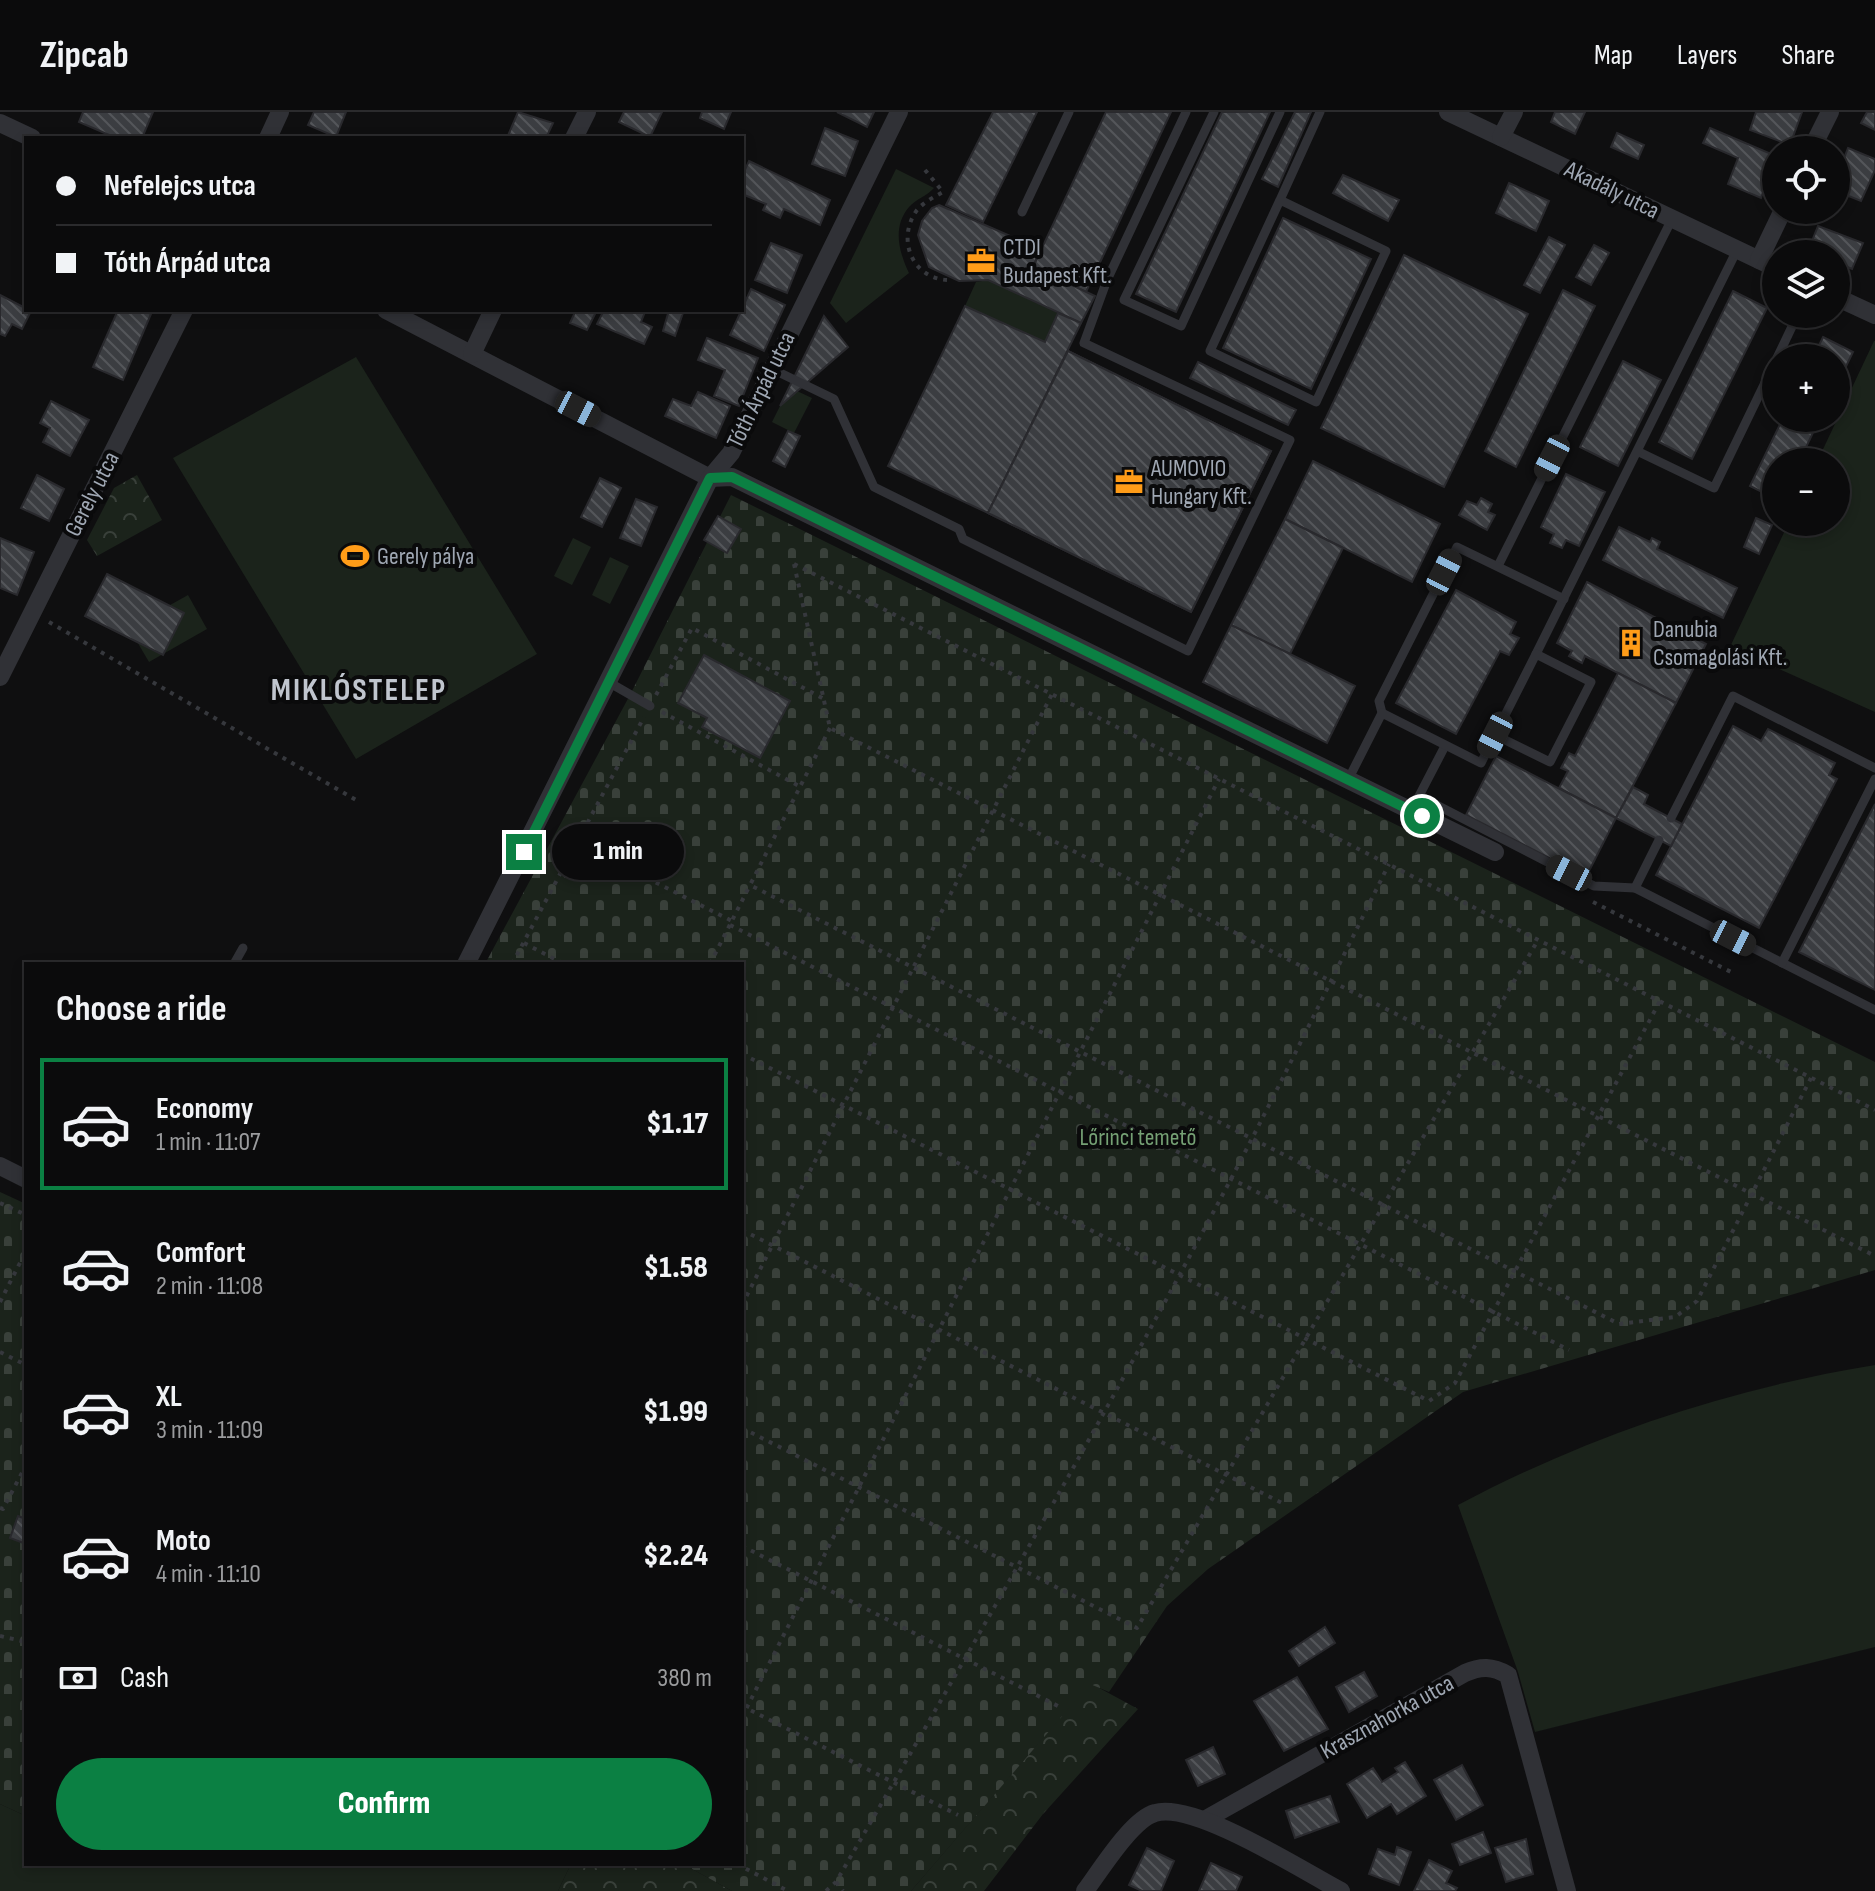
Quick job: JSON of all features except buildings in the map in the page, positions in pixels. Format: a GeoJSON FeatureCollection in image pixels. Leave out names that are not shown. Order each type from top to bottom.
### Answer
{"type":"FeatureCollection","features":[{"type":"Feature","properties":{"kind":"street"},"geometry":{"type":"LineString","coordinates":[[269,136],[280,112]]}},
{"type":"Feature","properties":{"kind":"street"},"geometry":{"type":"LineString","coordinates":[[575,136],[587,112]]}},
{"type":"Feature","properties":{"kind":"street","name":"Tóth Árpád utca"},"geometry":{"type":"LineString","coordinates":[[467,962],[610,683],[710,478],[731,453],[899,112]]}},
{"type":"Feature","properties":{"kind":"street","name":"Akadály utca"},"geometry":{"type":"LineString","coordinates":[[1448,112],[1762,261]]}},
{"type":"Feature","properties":{"kind":"street"},"geometry":{"type":"LineString","coordinates":[[1501,137],[1514,112]]}},
{"type":"Feature","properties":{"kind":"street"},"geometry":{"type":"LineString","coordinates":[[1818,136],[1830,112]]}},
{"type":"Feature","properties":{"kind":"street"},"geometry":{"type":"LineString","coordinates":[[0,123],[28,136]]}},
{"type":"Feature","properties":{"kind":"street"},"geometry":{"type":"LineString","coordinates":[[1759,260],[1776,224]]}},
{"type":"Feature","properties":{"kind":"street"},"geometry":{"type":"LineString","coordinates":[[1850,303],[1875,315]]}},
{"type":"Feature","properties":{"kind":"street","name":"Gerely utca"},"geometry":{"type":"LineString","coordinates":[[0,677],[183,312]]}},
{"type":"Feature","properties":{"kind":"street"},"geometry":{"type":"LineString","coordinates":[[390,312],[710,478],[732,477],[1495,852]]}},
{"type":"Feature","properties":{"kind":"street"},"geometry":{"type":"LineString","coordinates":[[472,354],[492,312]]}},
{"type":"Feature","properties":{"kind":"street"},"geometry":{"type":"LineString","coordinates":[[0,1166],[24,1178]]}},
{"type":"Feature","properties":{"kind":"street","name":"Krasznahorka utca"},"geometry":{"type":"LineString","coordinates":[[1206,1819],[1465,1673],[1478,1667],[1496,1668],[1508,1675],[1567,1891]]}},
{"type":"Feature","properties":{"kind":"street"},"geometry":{"type":"LineString","coordinates":[[1085,1891],[1139,1822],[1156,1812],[1206,1819],[1341,1891]]}},
{"type":"Feature","properties":{"kind":"lane"},"geometry":{"type":"LineString","coordinates":[[1022,212],[1069,112]]}},
{"type":"Feature","properties":{"kind":"lane"},"geometry":{"type":"LineString","coordinates":[[772,369],[834,399],[874,487],[959,529],[963,539],[1188,651],[1290,440],[1084,343],[1107,280],[1186,112]]}},
{"type":"Feature","properties":{"kind":"lane"},"geometry":{"type":"LineString","coordinates":[[1214,112],[1124,300],[1181,326],[1280,112]]}},
{"type":"Feature","properties":{"kind":"lane"},"geometry":{"type":"LineString","coordinates":[[1280,200],[1386,251],[1316,402],[1210,351],[1320,112]]}},
{"type":"Feature","properties":{"kind":"lane"},"geometry":{"type":"LineString","coordinates":[[1498,566],[1672,219]]}},
{"type":"Feature","properties":{"kind":"lane"},"geometry":{"type":"LineString","coordinates":[[1382,713],[1481,763],[1639,452],[1737,250]]}},
{"type":"Feature","properties":{"kind":"lane"},"geometry":{"type":"LineString","coordinates":[[1639,452],[1714,488],[1762,388]]}},
{"type":"Feature","properties":{"kind":"lane"},"geometry":{"type":"LineString","coordinates":[[1348,780],[1382,713],[1379,701],[1457,547],[1564,599]]}},
{"type":"Feature","properties":{"kind":"lane"},"geometry":{"type":"LineString","coordinates":[[1495,735],[1550,762],[1591,682],[1536,654]]}},
{"type":"Feature","properties":{"kind":"lane"},"geometry":{"type":"LineString","coordinates":[[610,683],[650,706]]}},
{"type":"Feature","properties":{"kind":"lane"},"geometry":{"type":"LineString","coordinates":[[1671,818],[1733,696],[1875,768]]}},
{"type":"Feature","properties":{"kind":"lane"},"geometry":{"type":"LineString","coordinates":[[1445,746],[1419,796],[1594,886],[1635,888],[1875,1010]]}},
{"type":"Feature","properties":{"kind":"lane"},"geometry":{"type":"LineString","coordinates":[[1782,963],[1875,779]]}},
{"type":"Feature","properties":{"kind":"lane"},"geometry":{"type":"LineString","coordinates":[[1635,888],[1659,840]]}},
{"type":"Feature","properties":{"kind":"lane"},"geometry":{"type":"LineString","coordinates":[[235,962],[243,948]]}},
{"type":"Feature","properties":{"kind":"path"},"geometry":{"type":"LineString","coordinates":[[925,170],[943,192],[916,212],[908,234],[908,249],[919,270],[932,279],[947,280]]}},
{"type":"Feature","properties":{"kind":"path"},"geometry":{"type":"LineString","coordinates":[[711,962],[830,728],[794,564],[1875,1110]]}},
{"type":"Feature","properties":{"kind":"path"},"geometry":{"type":"LineString","coordinates":[[33,613],[356,800]]}},
{"type":"Feature","properties":{"kind":"path"},"geometry":{"type":"LineString","coordinates":[[513,962],[692,628],[824,699]]}},
{"type":"Feature","properties":{"kind":"path"},"geometry":{"type":"LineString","coordinates":[[744,1301],[1052,694]]}},
{"type":"Feature","properties":{"kind":"path"},"geometry":{"type":"LineString","coordinates":[[650,706],[800,786]]}},
{"type":"Feature","properties":{"kind":"path"},"geometry":{"type":"LineString","coordinates":[[830,728],[1473,1050],[1875,1256]]}},
{"type":"Feature","properties":{"kind":"path"},"geometry":{"type":"LineString","coordinates":[[958,1815],[744,1707],[1219,779]]}},
{"type":"Feature","properties":{"kind":"path"},"geometry":{"type":"LineString","coordinates":[[826,1891],[836,1882],[1179,1275],[1252,1138],[1389,864]]}},
{"type":"Feature","properties":{"kind":"path"},"geometry":{"type":"LineString","coordinates":[[629,869],[893,1008],[1569,1350]]}},
{"type":"Feature","properties":{"kind":"path"},"geometry":{"type":"LineString","coordinates":[[750,885],[1619,1324],[1675,1317],[1697,1301],[1811,1078]]}},
{"type":"Feature","properties":{"kind":"path"},"geometry":{"type":"LineString","coordinates":[[1579,895],[1733,973]]}},
{"type":"Feature","properties":{"kind":"path"},"geometry":{"type":"LineString","coordinates":[[744,1429],[1137,1628],[1538,940]]}},
{"type":"Feature","properties":{"kind":"path"},"geometry":{"type":"LineString","coordinates":[[524,943],[560,962]]}},
{"type":"Feature","properties":{"kind":"path"},"geometry":{"type":"LineString","coordinates":[[744,1055],[1429,1401],[1455,1383],[1660,1001]]}},
{"type":"Feature","properties":{"kind":"path"},"geometry":{"type":"LineString","coordinates":[[0,1203],[24,1214]]}},
{"type":"Feature","properties":{"kind":"path"},"geometry":{"type":"LineString","coordinates":[[744,1231],[1284,1504]]}},
{"type":"Feature","properties":{"kind":"path"},"geometry":{"type":"LineString","coordinates":[[0,1302],[24,1255]]}},
{"type":"Feature","properties":{"kind":"path"},"geometry":{"type":"LineString","coordinates":[[0,1352],[24,1364]]}},
{"type":"Feature","properties":{"kind":"path"},"geometry":{"type":"LineString","coordinates":[[0,1508],[3,1509],[24,1469]]}},
{"type":"Feature","properties":{"kind":"path"},"geometry":{"type":"LineString","coordinates":[[744,1547],[1058,1706]]}},
{"type":"Feature","properties":{"kind":"path"},"geometry":{"type":"LineString","coordinates":[[0,1636],[24,1642]]}},
{"type":"Feature","properties":{"kind":"path"},"geometry":{"type":"LineString","coordinates":[[741,1866],[788,1891]]}},
{"type":"Feature","properties":{"kind":"path"},"geometry":{"type":"LineString","coordinates":[[836,1882],[843,1891]]}},
{"type":"Feature","properties":{"kind":"green space"},"geometry":{"type":"Polygon","coordinates":[[[896,169],[934,188],[909,207],[900,223],[900,248],[909,273],[846,323],[830,303],[896,169]]]}},
{"type":"Feature","properties":{"kind":"green space"},"geometry":{"type":"Polygon","coordinates":[[[988,280],[1058,313],[1045,342],[965,306],[976,282],[988,280]]]}},
{"type":"Feature","properties":{"kind":"green space"},"geometry":{"type":"Polygon","coordinates":[[[1875,341],[1875,712],[1730,647],[1782,536],[1850,536],[1850,448],[1824,448],[1831,432],[1850,432],[1850,392],[1875,341]]]}},
{"type":"Feature","properties":{"kind":"green space","name":"Gerely pálya"},"geometry":{"type":"Polygon","coordinates":[[[356,357],[537,654],[356,759],[173,458],[356,357]]]}},
{"type":"Feature","properties":{"kind":"green space"},"geometry":{"type":"Polygon","coordinates":[[[797,391],[812,398],[794,433],[772,422],[780,406],[797,391]]]}},
{"type":"Feature","properties":{"kind":"green space"},"geometry":{"type":"Polygon","coordinates":[[[137,475],[162,520],[97,556],[87,540],[114,488],[137,475]]]}},
{"type":"Feature","properties":{"kind":"green space","name":"Lőrinci temető"},"geometry":{"type":"Polygon","coordinates":[[[731,495],[1875,1062],[1875,1270],[1463,1392],[1208,1569],[1167,1606],[1109,1692],[1090,1684],[911,1891],[732,1891],[687,1866],[744,1866],[744,962],[486,962],[630,695],[731,495]]]}},
{"type":"Feature","properties":{"kind":"green space"},"geometry":{"type":"Polygon","coordinates":[[[573,538],[591,547],[572,585],[554,576],[573,538]]]}},
{"type":"Feature","properties":{"kind":"green space"},"geometry":{"type":"Polygon","coordinates":[[[610,557],[629,566],[610,604],[592,595],[610,557]]]}},
{"type":"Feature","properties":{"kind":"green space"},"geometry":{"type":"Polygon","coordinates":[[[188,595],[207,629],[149,662],[129,628],[188,595]]]}},
{"type":"Feature","properties":{"kind":"green space"},"geometry":{"type":"Polygon","coordinates":[[[0,1192],[24,1203],[24,1815],[0,1804],[0,1192]]]}},
{"type":"Feature","properties":{"kind":"green space"},"geometry":{"type":"Polygon","coordinates":[[[1875,1365],[1875,1647],[1535,1732],[1518,1672],[1458,1505],[1558,1457],[1661,1418],[1766,1387],[1875,1365]]]}},
{"type":"Feature","properties":{"kind":"green space"},"geometry":{"type":"Polygon","coordinates":[[[1090,1683],[1138,1709],[1043,1814],[984,1891],[911,1891],[1090,1683]]]}},
{"type":"Feature","properties":{"kind":"green space"},"geometry":{"type":"Polygon","coordinates":[[[0,1804],[24,1815],[24,1866],[570,1866],[558,1891],[0,1891],[0,1804]]]}},
{"type":"Feature","properties":{"kind":"green space"},"geometry":{"type":"Polygon","coordinates":[[[570,1866],[687,1866],[732,1891],[558,1891],[570,1866]]]}},
{"type":"Feature","properties":{"kind":"place","name":"CTDI Budapest Kft."},"geometry":{"type":"Point","coordinates":[981,261]}},
{"type":"Feature","properties":{"kind":"place","name":"AUMOVIO Hungary Kft."},"geometry":{"type":"Point","coordinates":[1129,482]}},
{"type":"Feature","properties":{"kind":"place","name":"Gerely pálya"},"geometry":{"type":"Point","coordinates":[355,556]}},
{"type":"Feature","properties":{"kind":"place","name":"Danubia Csomagolási Kft."},"geometry":{"type":"Point","coordinates":[1631,643]}},
{"type":"Feature","properties":{"kind":"district","name":"MIKLÓSTELEP"},"geometry":{"type":"Point","coordinates":[359,690]}},
{"type":"Feature","properties":{"kind":"route"},"geometry":{"type":"LineString","coordinates":[[524,852],[710,478],[732,477],[1422,816]]}}]}
